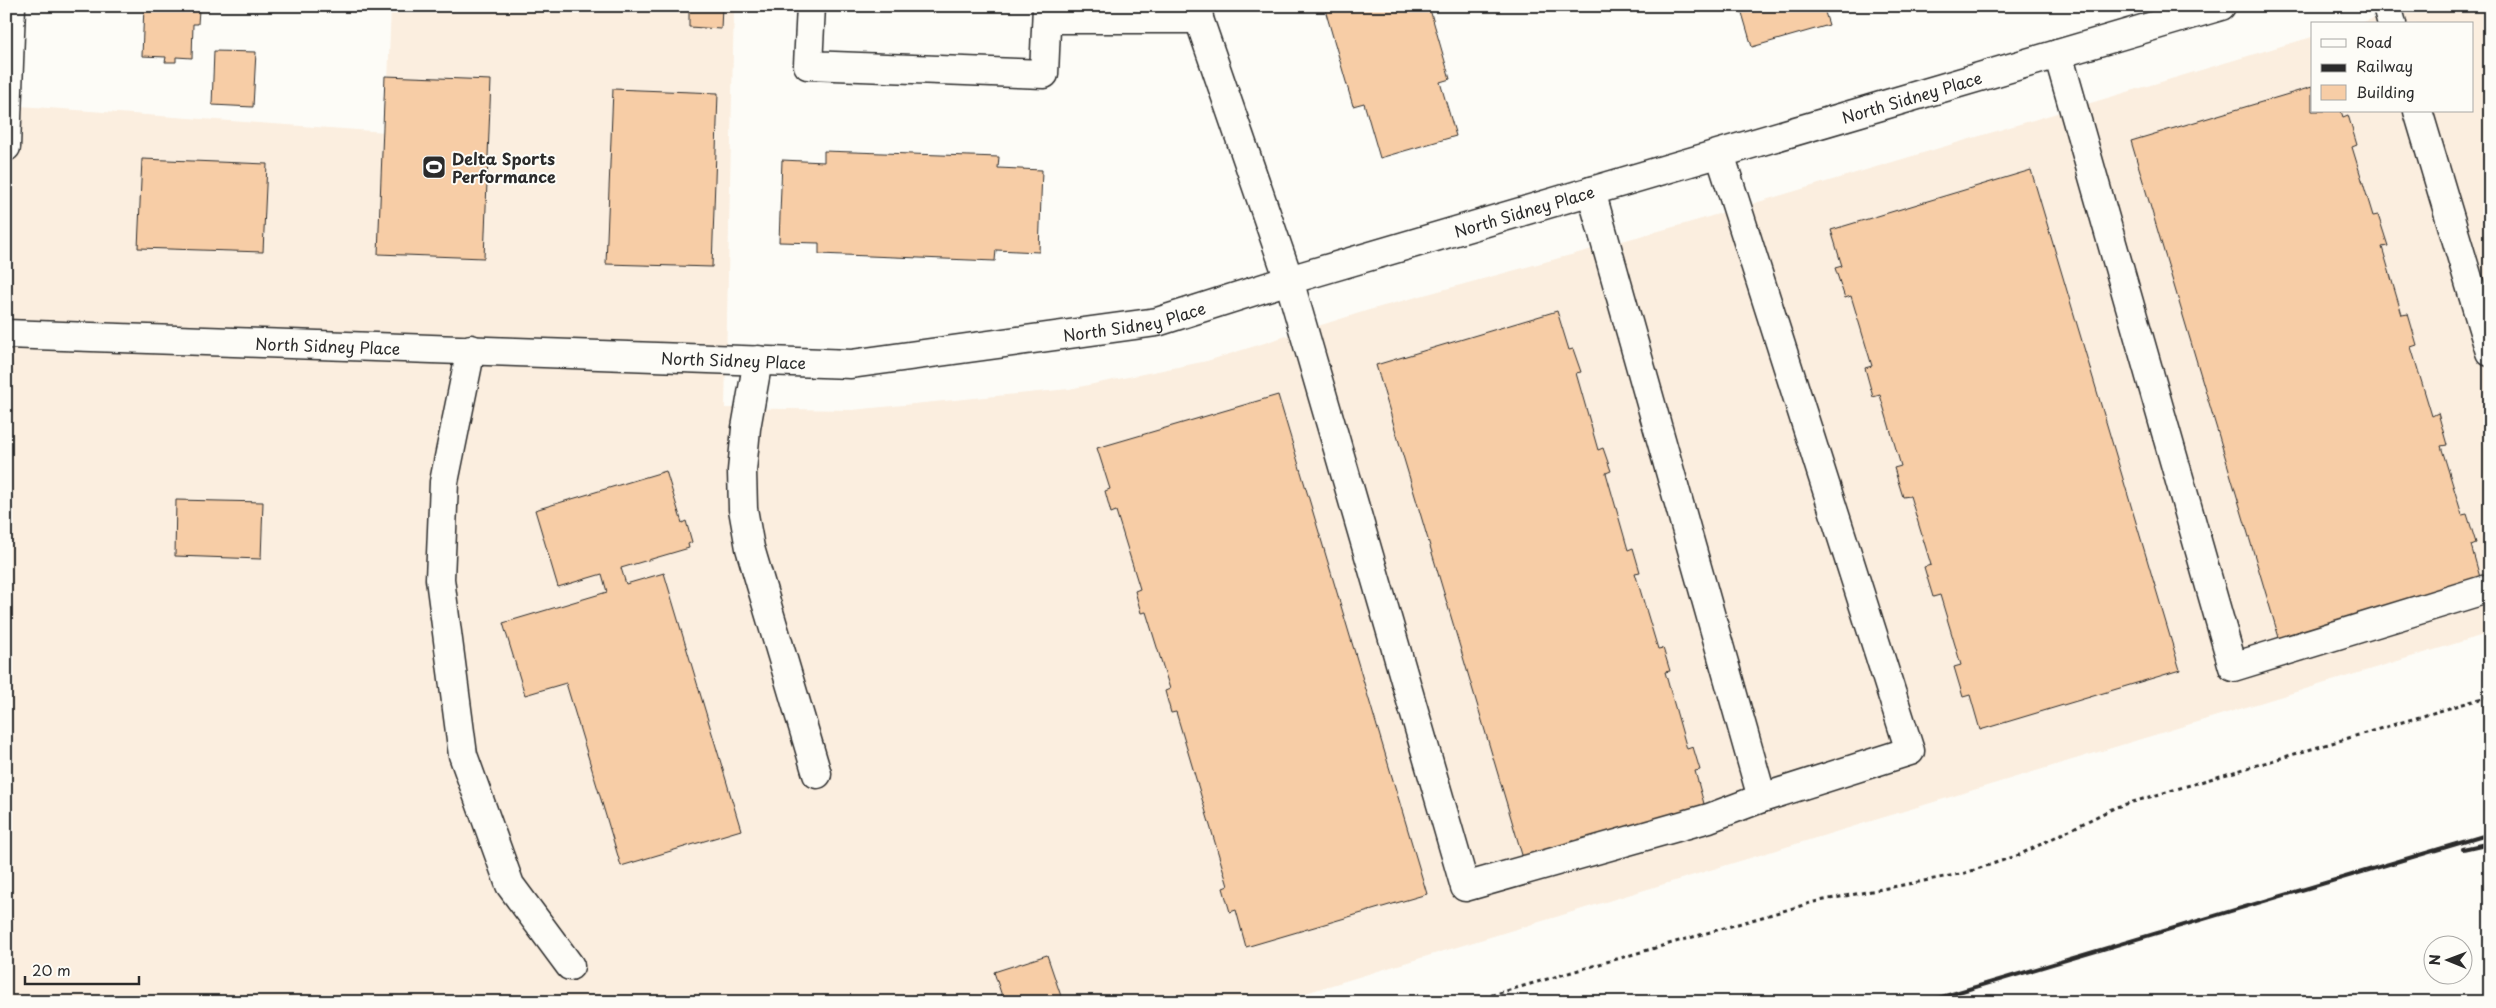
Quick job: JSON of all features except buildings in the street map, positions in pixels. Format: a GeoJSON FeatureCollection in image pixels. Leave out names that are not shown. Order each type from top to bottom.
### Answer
{"type":"FeatureCollection","features":[{"type":"Feature","properties":{"kind":"street"},"geometry":{"type":"LineString","coordinates":[[6,147],[11,6]]}},
{"type":"Feature","properties":{"kind":"street"},"geometry":{"type":"LineString","coordinates":[[811,6],[808,65],[1044,74],[1047,13],[1199,13],[1289,280],[1465,887],[1709,818],[1762,798],[1910,751],[1720,154]]}},
{"type":"Feature","properties":{"kind":"street","name":"North Sidney Place"},"geometry":{"type":"LineString","coordinates":[[6,334],[471,349],[851,364],[1156,322],[1289,280],[2058,54],[2157,15],[2221,6]]}},
{"type":"Feature","properties":{"kind":"street"},"geometry":{"type":"LineString","coordinates":[[2387,6],[2391,22]]}},
{"type":"Feature","properties":{"kind":"street"},"geometry":{"type":"LineString","coordinates":[[2058,54],[2233,667],[2490,588]]}},
{"type":"Feature","properties":{"kind":"street"},"geometry":{"type":"LineString","coordinates":[[2418,112],[2490,352]]}},
{"type":"Feature","properties":{"kind":"street"},"geometry":{"type":"LineString","coordinates":[[1591,191],[1762,798]]}},
{"type":"Feature","properties":{"kind":"street"},"geometry":{"type":"LineString","coordinates":[[471,349],[444,482],[440,579],[463,755],[510,885],[570,966]]}},
{"type":"Feature","properties":{"kind":"street"},"geometry":{"type":"LineString","coordinates":[[758,360],[746,428],[742,472],[743,509],[750,548],[817,774]]}},
{"type":"Feature","properties":{"kind":"path"},"geometry":{"type":"LineString","coordinates":[[1468,1002],[1814,902],[1965,873],[2019,855],[2116,807],[2490,696]]}},
{"type":"Feature","properties":{"kind":"shaded area"},"geometry":{"type":"Polygon","coordinates":[[[391,6],[734,6],[725,408],[852,410],[1069,389],[1207,361],[1369,310],[1688,223],[2311,37],[2311,112],[2474,112],[2474,22],[2362,22],[2414,6],[2490,6],[2490,633],[1276,1002],[6,1002],[6,105],[386,132],[391,6]]]}},
{"type":"Feature","properties":{"kind":"railway"},"geometry":{"type":"LineString","coordinates":[[1925,1002],[2490,834]]}},
{"type":"Feature","properties":{"kind":"railway"},"geometry":{"type":"LineString","coordinates":[[2463,849],[2490,843]]}},
{"type":"Feature","properties":{"kind":"place","name":"Delta Sports Performance"},"geometry":{"type":"Point","coordinates":[434,167]}}]}
